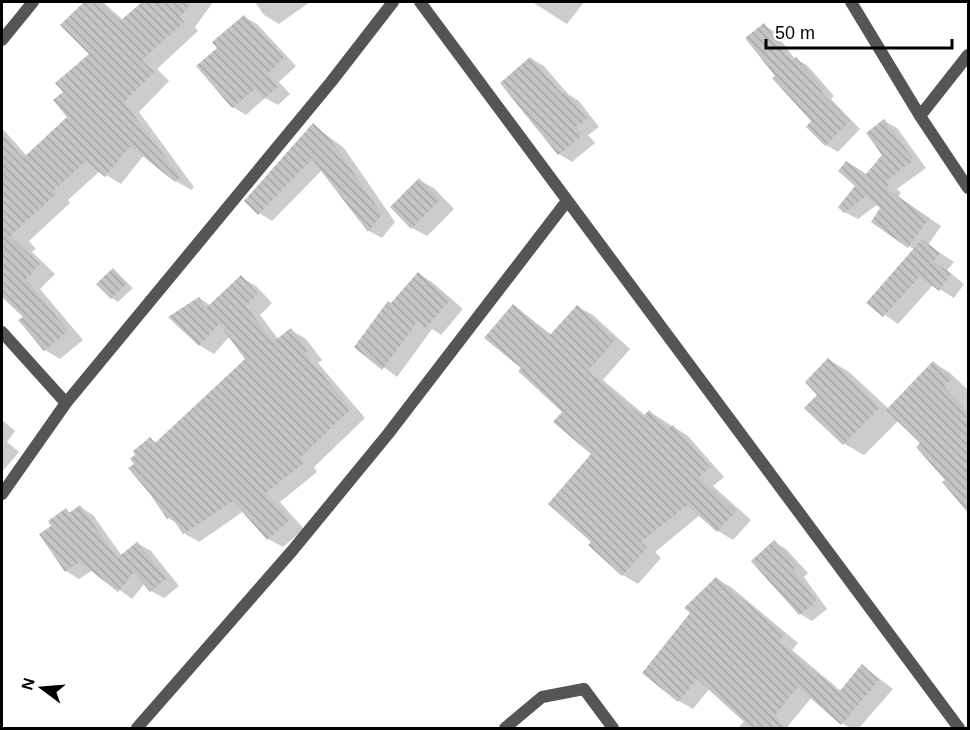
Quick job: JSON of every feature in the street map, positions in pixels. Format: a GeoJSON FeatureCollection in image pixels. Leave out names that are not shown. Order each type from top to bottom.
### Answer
{"type":"FeatureCollection","features":[{"type":"Feature","properties":{"kind":"street"},"geometry":{"type":"LineString","coordinates":[[2,40],[33,2]]}},
{"type":"Feature","properties":{"kind":"street"},"geometry":{"type":"LineString","coordinates":[[2,494],[66,403],[331,82],[393,2]]}},
{"type":"Feature","properties":{"kind":"street"},"geometry":{"type":"LineString","coordinates":[[420,2],[959,729]]}},
{"type":"Feature","properties":{"kind":"street"},"geometry":{"type":"LineString","coordinates":[[851,2],[920,116],[969,189]]}},
{"type":"Feature","properties":{"kind":"street"},"geometry":{"type":"LineString","coordinates":[[920,116],[969,55]]}},
{"type":"Feature","properties":{"kind":"street"},"geometry":{"type":"LineString","coordinates":[[137,729],[300,542],[388,434],[567,201]]}},
{"type":"Feature","properties":{"kind":"street"},"geometry":{"type":"LineString","coordinates":[[2,332],[66,403]]}},
{"type":"Feature","properties":{"kind":"street"},"geometry":{"type":"LineString","coordinates":[[505,729],[542,697],[584,689],[613,729]]}},
{"type":"Feature","properties":{"kind":"building"},"geometry":{"type":"Polygon","coordinates":[[[84,2],[100,2],[120,21],[142,2],[192,2],[180,17],[184,22],[142,60],[154,72],[124,102],[180,177],[175,182],[130,146],[105,177],[86,161],[53,191],[56,194],[10,236],[40,264],[26,279],[68,331],[44,351],[18,320],[23,317],[2,297],[2,133],[23,158],[67,117],[53,100],[63,92],[55,83],[89,54],[60,25],[84,2]]]}},
{"type":"Feature","properties":{"kind":"building"},"geometry":{"type":"Polygon","coordinates":[[[244,15],[284,58],[267,74],[278,86],[264,99],[255,89],[232,108],[196,66],[217,48],[212,42],[244,15]]]}},
{"type":"Feature","properties":{"kind":"building"},"geometry":{"type":"Polygon","coordinates":[[[764,23],[792,61],[796,57],[824,89],[821,92],[850,121],[825,146],[806,127],[811,121],[772,78],[775,76],[745,38],[764,23]]]}},
{"type":"Feature","properties":{"kind":"building"},"geometry":{"type":"Polygon","coordinates":[[[530,57],[562,94],[565,91],[587,119],[576,127],[583,135],[558,155],[500,83],[530,57]]]}},
{"type":"Feature","properties":{"kind":"building"},"geometry":{"type":"Polygon","coordinates":[[[884,119],[914,160],[886,181],[889,184],[886,188],[929,218],[908,248],[871,222],[880,208],[866,196],[844,213],[838,207],[855,186],[838,171],[846,161],[866,174],[882,155],[866,133],[884,119]]]}},
{"type":"Feature","properties":{"kind":"building"},"geometry":{"type":"Polygon","coordinates":[[[313,123],[330,139],[382,214],[368,232],[312,159],[258,215],[244,201],[313,123]]]}},
{"type":"Feature","properties":{"kind":"building"},"geometry":{"type":"Polygon","coordinates":[[[419,178],[440,200],[411,229],[390,207],[419,178]]]}},
{"type":"Feature","properties":{"kind":"building"},"geometry":{"type":"Polygon","coordinates":[[[922,239],[940,253],[934,261],[951,274],[939,291],[920,276],[883,317],[866,303],[922,239]]]}},
{"type":"Feature","properties":{"kind":"building"},"geometry":{"type":"Polygon","coordinates":[[[113,268],[127,283],[111,299],[96,284],[113,268]]]}},
{"type":"Feature","properties":{"kind":"building"},"geometry":{"type":"Polygon","coordinates":[[[418,272],[450,300],[426,328],[418,321],[382,370],[354,347],[388,301],[391,303],[418,272]]]}},
{"type":"Feature","properties":{"kind":"building"},"geometry":{"type":"Polygon","coordinates":[[[241,275],[258,294],[246,306],[273,342],[291,328],[308,351],[305,354],[351,409],[300,458],[304,463],[266,493],[290,520],[267,540],[233,501],[183,534],[171,516],[167,519],[128,468],[134,464],[130,459],[135,455],[133,451],[150,437],[155,443],[245,359],[219,324],[199,346],[168,317],[199,297],[206,308],[241,275]]]}},
{"type":"Feature","properties":{"kind":"building"},"geometry":{"type":"Polygon","coordinates":[[[513,304],[550,335],[577,305],[616,339],[588,371],[643,417],[649,410],[668,429],[673,425],[710,467],[699,477],[736,511],[717,532],[687,505],[641,542],[647,548],[622,576],[588,545],[591,542],[548,504],[591,454],[553,422],[562,412],[518,371],[521,368],[484,338],[513,304]]]}},
{"type":"Feature","properties":{"kind":"building"},"geometry":{"type":"Polygon","coordinates":[[[828,358],[880,407],[843,445],[804,408],[817,395],[805,382],[828,358]]]}},
{"type":"Feature","properties":{"kind":"building"},"geometry":{"type":"Polygon","coordinates":[[[933,361],[952,378],[944,386],[969,414],[969,514],[942,482],[945,480],[916,447],[920,443],[886,410],[933,361]]]}},
{"type":"Feature","properties":{"kind":"building"},"geometry":{"type":"Polygon","coordinates":[[[80,505],[117,558],[137,542],[167,578],[150,592],[134,572],[118,592],[80,562],[65,572],[39,534],[51,526],[48,521],[66,508],[69,513],[80,505]]]}},
{"type":"Feature","properties":{"kind":"building"},"geometry":{"type":"Polygon","coordinates":[[[774,540],[798,566],[793,570],[817,602],[799,615],[751,561],[774,540]]]}},
{"type":"Feature","properties":{"kind":"building"},"geometry":{"type":"Polygon","coordinates":[[[716,577],[785,634],[779,641],[839,692],[862,664],[879,680],[841,725],[798,687],[774,716],[787,729],[752,729],[697,679],[678,702],[642,673],[690,613],[684,608],[716,577]]]}}]}
